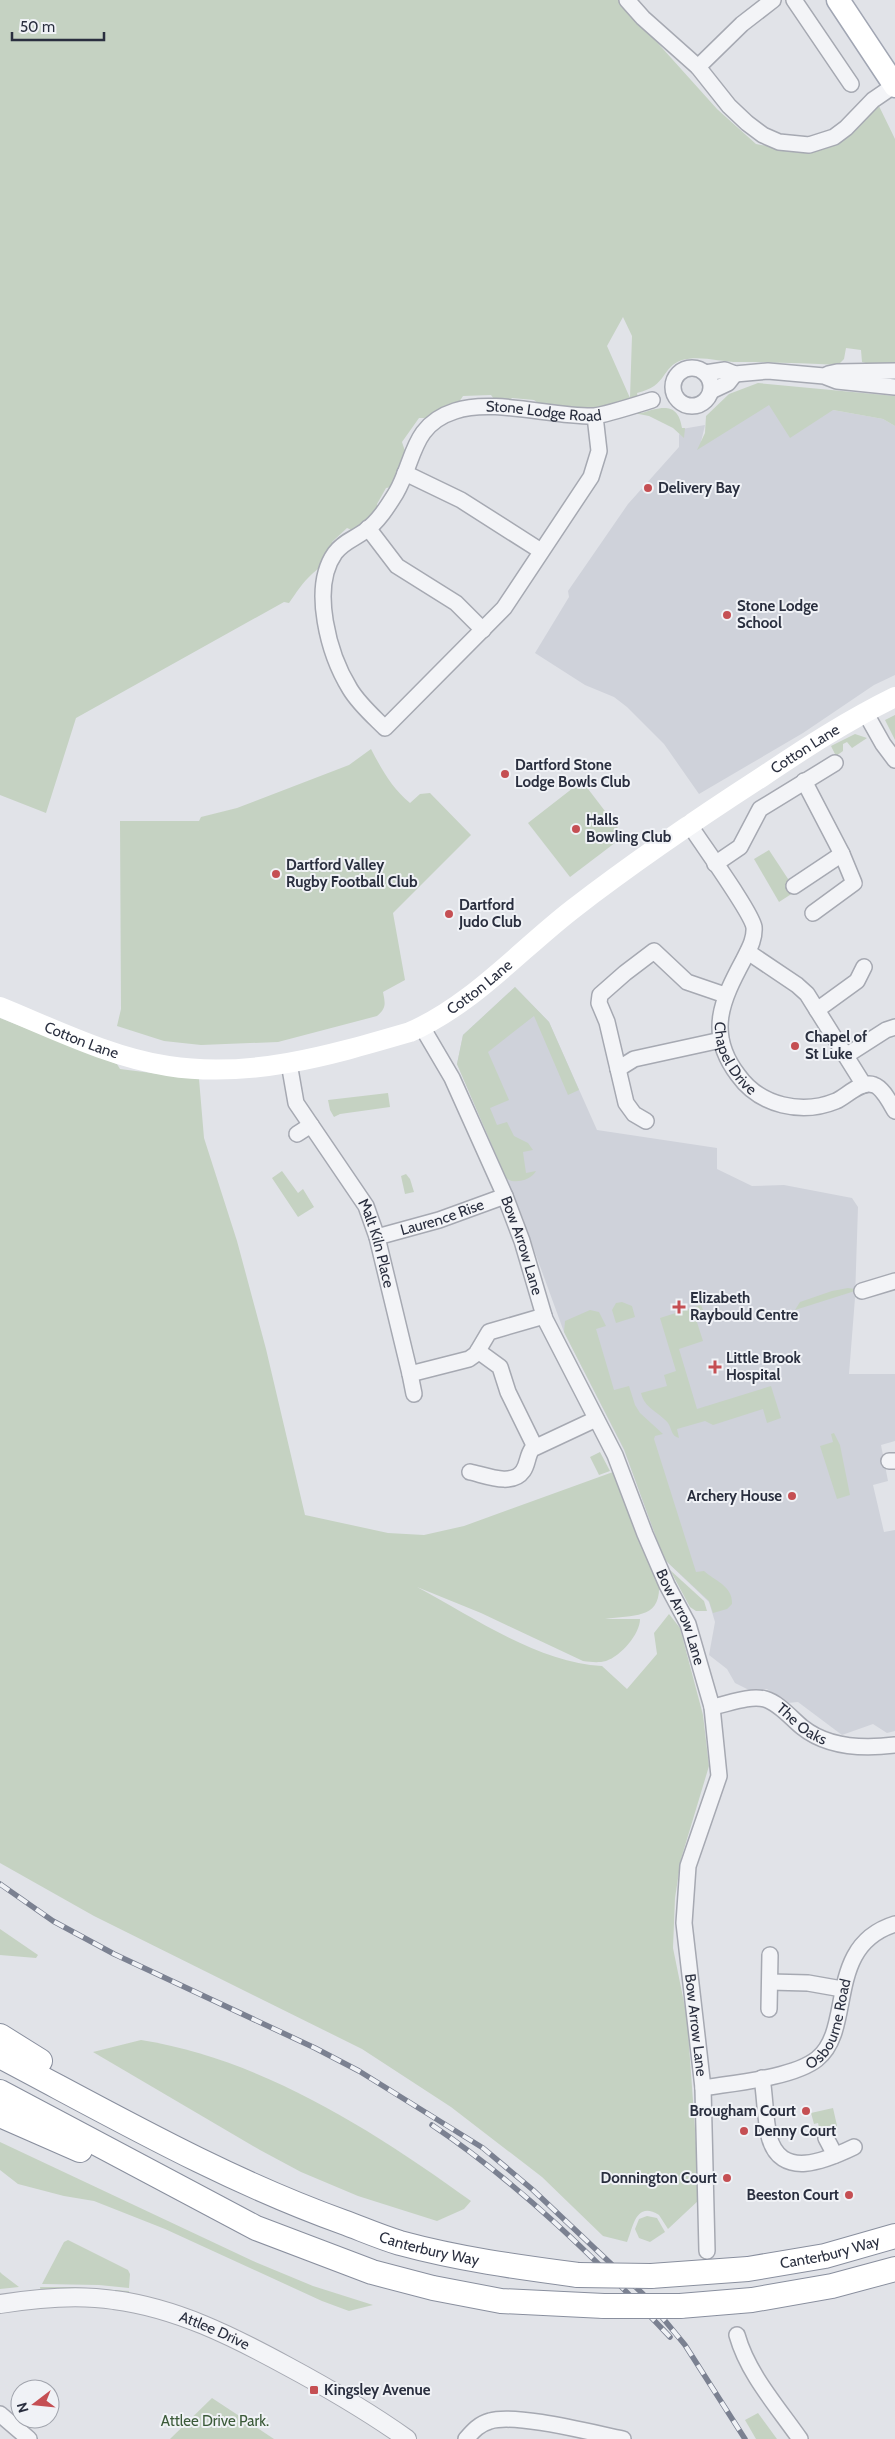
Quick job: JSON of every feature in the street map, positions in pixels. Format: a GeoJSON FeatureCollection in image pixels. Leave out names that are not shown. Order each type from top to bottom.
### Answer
{"type":"FeatureCollection","features":[{"type":"Feature","properties":{"kind":"highway"},"geometry":{"type":"LineString","coordinates":[[0,2036],[207,2165]]}},
{"type":"Feature","properties":{"kind":"highway","name":"Canterbury Way"},"geometry":{"type":"LineString","coordinates":[[0,2056],[207,2165],[302,2208],[398,2242],[493,2264],[578,2275],[651,2276],[748,2269],[825,2256],[895,2236]]}},
{"type":"Feature","properties":{"kind":"highway","name":"Canterbury Way"},"geometry":{"type":"LineString","coordinates":[[0,2092],[256,2228],[372,2272],[433,2288],[501,2301],[604,2306],[680,2306],[752,2300],[806,2291],[895,2269]]}},
{"type":"Feature","properties":{"kind":"highway"},"geometry":{"type":"LineString","coordinates":[[0,2115],[256,2228]]}},
{"type":"Feature","properties":{"kind":"main road"},"geometry":{"type":"LineString","coordinates":[[838,0],[895,86]]}},
{"type":"Feature","properties":{"kind":"main road","name":"Cotton Lane"},"geometry":{"type":"LineString","coordinates":[[0,1007],[109,1050],[167,1066],[239,1070],[289,1063],[372,1043],[422,1027],[470,994],[573,909],[689,824],[865,712],[895,697]]}},
{"type":"Feature","properties":{"kind":"street"},"geometry":{"type":"LineString","coordinates":[[627,0],[643,18],[698,68],[729,106],[751,127],[771,139],[796,145],[816,144],[834,137],[846,128],[872,100],[895,86]]}},
{"type":"Feature","properties":{"kind":"street"},"geometry":{"type":"LineString","coordinates":[[698,68],[742,24],[773,0]]}},
{"type":"Feature","properties":{"kind":"street"},"geometry":{"type":"LineString","coordinates":[[794,0],[851,84]]}},
{"type":"Feature","properties":{"kind":"street"},"geometry":{"type":"LineString","coordinates":[[735,374],[728,383],[711,391],[702,404],[692,406],[681,402],[675,394],[675,380],[681,372],[690,368],[705,373],[725,370],[735,374],[768,371],[824,376],[836,381],[895,387]]}},
{"type":"Feature","properties":{"kind":"street"},"geometry":{"type":"LineString","coordinates":[[824,376],[837,372],[895,371]]}},
{"type":"Feature","properties":{"kind":"street"},"geometry":{"type":"LineString","coordinates":[[705,373],[709,378],[711,391]]}},
{"type":"Feature","properties":{"kind":"street","name":"Stone Lodge Road"},"geometry":{"type":"LineString","coordinates":[[483,630],[388,732],[353,694],[337,661],[321,598],[324,575],[334,555],[344,543],[368,528],[392,500],[416,441],[424,429],[436,420],[455,410],[480,407],[560,415],[595,416],[652,400]]}},
{"type":"Feature","properties":{"kind":"street"},"geometry":{"type":"LineString","coordinates":[[368,528],[397,566],[456,604],[483,630],[504,608],[595,469],[599,445],[595,416]]}},
{"type":"Feature","properties":{"kind":"street"},"geometry":{"type":"LineString","coordinates":[[404,473],[461,500],[541,551]]}},
{"type":"Feature","properties":{"kind":"street"},"geometry":{"type":"LineString","coordinates":[[865,712],[895,760]]}},
{"type":"Feature","properties":{"kind":"street"},"geometry":{"type":"LineString","coordinates":[[715,864],[740,847],[759,810],[804,781],[835,764]]}},
{"type":"Feature","properties":{"kind":"street"},"geometry":{"type":"LineString","coordinates":[[804,781],[842,854],[854,883],[813,912]]}},
{"type":"Feature","properties":{"kind":"street","name":"Chapel Drive"},"geometry":{"type":"LineString","coordinates":[[689,824],[752,920],[753,937],[748,952],[725,995],[720,1019],[721,1040],[728,1060],[741,1080],[756,1093],[779,1104],[803,1108],[820,1106],[837,1100],[864,1085]]}},
{"type":"Feature","properties":{"kind":"street"},"geometry":{"type":"LineString","coordinates":[[794,886],[842,854]]}},
{"type":"Feature","properties":{"kind":"street"},"geometry":{"type":"LineString","coordinates":[[646,1121],[634,1114],[626,1103],[608,1022],[599,1002],[600,995],[650,954],[657,952],[680,977],[690,984],[725,995]]}},
{"type":"Feature","properties":{"kind":"street"},"geometry":{"type":"LineString","coordinates":[[748,952],[802,988],[847,1055],[864,1085],[877,1086],[895,1111]]}},
{"type":"Feature","properties":{"kind":"street"},"geometry":{"type":"LineString","coordinates":[[817,1010],[857,981],[864,967]]}},
{"type":"Feature","properties":{"kind":"street","name":"Bow Arrow Lane"},"geometry":{"type":"LineString","coordinates":[[422,1027],[452,1078],[505,1196],[522,1241],[544,1316],[618,1463],[667,1585],[688,1624],[712,1708],[719,1776],[688,1866],[684,1923],[703,2088],[707,2251]]}},
{"type":"Feature","properties":{"kind":"street"},"geometry":{"type":"LineString","coordinates":[[847,1055],[886,1030],[895,1027]]}},
{"type":"Feature","properties":{"kind":"street"},"geometry":{"type":"LineString","coordinates":[[618,1069],[634,1060],[721,1040]]}},
{"type":"Feature","properties":{"kind":"street","name":"Malt Kiln Place"},"geometry":{"type":"LineString","coordinates":[[289,1063],[298,1107],[366,1206],[377,1237],[414,1394]]}},
{"type":"Feature","properties":{"kind":"street"},"geometry":{"type":"LineString","coordinates":[[297,1134],[311,1125]]}},
{"type":"Feature","properties":{"kind":"street","name":"Laurence Rise"},"geometry":{"type":"LineString","coordinates":[[377,1237],[439,1220],[505,1196]]}},
{"type":"Feature","properties":{"kind":"street"},"geometry":{"type":"LineString","coordinates":[[862,1291],[895,1281]]}},
{"type":"Feature","properties":{"kind":"street"},"geometry":{"type":"LineString","coordinates":[[410,1374],[468,1360],[478,1351],[489,1332],[544,1316]]}},
{"type":"Feature","properties":{"kind":"street"},"geometry":{"type":"LineString","coordinates":[[478,1351],[499,1366],[507,1389],[535,1447]]}},
{"type":"Feature","properties":{"kind":"street"},"geometry":{"type":"LineString","coordinates":[[470,1472],[499,1479],[517,1476],[524,1470],[528,1454],[535,1447],[596,1419]]}},
{"type":"Feature","properties":{"kind":"street","name":"The Oaks"},"geometry":{"type":"LineString","coordinates":[[712,1708],[750,1699],[766,1699],[804,1729],[826,1740],[853,1746],[895,1745]]}},
{"type":"Feature","properties":{"kind":"street","name":"Osbourne Road"},"geometry":{"type":"LineString","coordinates":[[703,2088],[762,2078],[808,2065],[822,2054],[831,2038],[842,1989],[850,1966],[861,1947],[877,1932],[895,1924]]}},
{"type":"Feature","properties":{"kind":"street"},"geometry":{"type":"LineString","coordinates":[[769,2009],[770,1955]]}},
{"type":"Feature","properties":{"kind":"street"},"geometry":{"type":"LineString","coordinates":[[770,1982],[803,1982],[842,1989]]}},
{"type":"Feature","properties":{"kind":"street"},"geometry":{"type":"LineString","coordinates":[[762,2078],[769,2134],[777,2152],[790,2161],[801,2164],[815,2163],[846,2151],[826,2138]]}},
{"type":"Feature","properties":{"kind":"street","name":"Attlee Drive"},"geometry":{"type":"LineString","coordinates":[[0,2304],[49,2299],[95,2298],[129,2302],[168,2311],[208,2326],[278,2361],[342,2397],[407,2439]]}},
{"type":"Feature","properties":{"kind":"street"},"geometry":{"type":"LineString","coordinates":[[737,2335],[751,2370],[800,2439]]}},
{"type":"Feature","properties":{"kind":"street"},"geometry":{"type":"LineString","coordinates":[[0,2414],[29,2439]]}},
{"type":"Feature","properties":{"kind":"street"},"geometry":{"type":"LineString","coordinates":[[466,2439],[477,2426],[490,2421],[511,2418],[623,2439]]}},
{"type":"Feature","properties":{"kind":"shaded area","name":"Stone Lodge School"},"geometry":{"type":"Polygon","coordinates":[[[766,404],[833,410],[883,419],[895,426],[895,675],[874,685],[803,733],[699,794],[664,744],[627,707],[614,697],[585,685],[535,653],[569,597],[568,591],[628,504],[679,447],[679,435],[682,429],[705,425],[701,442],[766,404]]]}},
{"type":"Feature","properties":{"kind":"shaded area","name":"Little Brook Hospital"},"geometry":{"type":"Polygon","coordinates":[[[515,987],[549,1022],[597,1130],[717,1148],[717,1169],[752,1186],[784,1185],[852,1198],[858,1207],[855,1298],[849,1374],[895,1374],[895,1441],[881,1445],[888,1481],[873,1485],[884,1532],[895,1530],[895,1731],[887,1733],[873,1724],[842,1735],[798,1702],[787,1703],[767,1689],[753,1692],[735,1683],[727,1669],[709,1655],[715,1622],[709,1602],[664,1559],[624,1450],[564,1332],[517,1203],[457,1064],[463,1035],[515,987]]]}},
{"type":"Feature","properties":{"kind":"green space"},"geometry":{"type":"Polygon","coordinates":[[[0,0],[619,0],[717,109],[756,144],[799,152],[841,141],[878,104],[895,139],[895,363],[869,364],[862,362],[861,350],[846,348],[844,359],[838,365],[732,362],[696,358],[682,360],[670,367],[654,386],[637,393],[641,413],[668,408],[677,413],[682,428],[685,428],[684,438],[673,428],[649,416],[603,407],[586,410],[541,405],[534,400],[512,398],[504,404],[497,403],[491,395],[463,396],[460,401],[444,412],[431,417],[419,418],[402,442],[405,451],[392,487],[386,488],[377,504],[378,509],[354,531],[347,528],[332,542],[329,556],[306,580],[289,603],[284,602],[76,718],[46,813],[0,795],[0,0]],[[623,317],[607,346],[630,398],[632,336],[623,317]]]}},
{"type":"Feature","properties":{"kind":"green space"},"geometry":{"type":"Polygon","coordinates":[[[758,383],[895,396],[895,426],[883,419],[833,410],[790,438],[769,405],[697,450],[705,433],[706,416],[729,394],[758,383]]]}},
{"type":"Feature","properties":{"kind":"green space"},"geometry":{"type":"Polygon","coordinates":[[[895,715],[895,740],[885,720],[895,715]]]}},
{"type":"Feature","properties":{"kind":"green space"},"geometry":{"type":"Polygon","coordinates":[[[855,734],[867,738],[852,748],[847,742],[843,744],[843,751],[836,756],[831,746],[855,734]]]}},
{"type":"Feature","properties":{"kind":"green space","name":"Dartford Valley Rugby Football Club"},"geometry":{"type":"Polygon","coordinates":[[[371,749],[388,778],[410,803],[420,794],[430,793],[471,835],[393,913],[405,980],[383,992],[384,1005],[380,1013],[377,1016],[278,1042],[201,1045],[164,1041],[117,1026],[121,1009],[120,821],[199,821],[201,817],[237,808],[349,765],[371,749]]]}},
{"type":"Feature","properties":{"kind":"green space","name":"Halls Bowling Club"},"geometry":{"type":"Polygon","coordinates":[[[582,781],[624,836],[570,877],[528,823],[582,781]]]}},
{"type":"Feature","properties":{"kind":"green space"},"geometry":{"type":"Polygon","coordinates":[[[769,850],[796,891],[779,902],[754,859],[769,850]]]}},
{"type":"Feature","properties":{"kind":"green space"},"geometry":{"type":"Polygon","coordinates":[[[515,987],[549,1022],[579,1090],[568,1095],[534,1016],[488,1052],[509,1100],[490,1108],[497,1125],[507,1122],[514,1136],[528,1143],[533,1150],[523,1152],[526,1173],[536,1171],[530,1177],[518,1181],[506,1178],[457,1064],[463,1035],[515,987]]]}},
{"type":"Feature","properties":{"kind":"green space"},"geometry":{"type":"Polygon","coordinates":[[[0,1018],[117,1064],[120,1069],[199,1079],[204,1138],[237,1241],[266,1349],[305,1515],[388,1533],[424,1535],[464,1526],[613,1472],[659,1584],[658,1596],[650,1610],[635,1615],[605,1619],[640,1619],[637,1631],[629,1644],[612,1658],[600,1662],[583,1661],[481,1613],[417,1587],[507,1637],[531,1648],[554,1657],[602,1666],[627,1689],[657,1654],[654,1633],[669,1614],[680,1628],[703,1715],[709,1766],[681,1859],[675,1898],[673,1948],[687,2017],[700,2199],[668,2229],[659,2215],[651,2211],[645,2211],[636,2218],[627,2242],[603,2236],[542,2177],[451,2107],[362,2049],[94,1916],[0,1863],[0,1018]]]}},
{"type":"Feature","properties":{"kind":"green space"},"geometry":{"type":"Polygon","coordinates":[[[388,1093],[390,1107],[340,1114],[334,1117],[330,1110],[328,1100],[388,1093]]]}},
{"type":"Feature","properties":{"kind":"green space"},"geometry":{"type":"Polygon","coordinates":[[[282,1171],[298,1193],[303,1189],[314,1207],[298,1217],[272,1178],[282,1171]]]}},
{"type":"Feature","properties":{"kind":"green space"},"geometry":{"type":"Polygon","coordinates":[[[406,1174],[410,1179],[414,1192],[405,1194],[401,1176],[406,1174]]]}},
{"type":"Feature","properties":{"kind":"green space"},"geometry":{"type":"Polygon","coordinates":[[[848,1288],[855,1289],[855,1291],[795,1310],[800,1302],[832,1291],[848,1288]]]}},
{"type":"Feature","properties":{"kind":"green space"},"geometry":{"type":"Polygon","coordinates":[[[622,1302],[632,1306],[635,1317],[616,1323],[612,1310],[616,1303],[622,1302]]]}},
{"type":"Feature","properties":{"kind":"green space"},"geometry":{"type":"Polygon","coordinates":[[[701,1305],[703,1310],[694,1313],[703,1341],[679,1349],[697,1409],[771,1386],[781,1418],[767,1423],[763,1409],[713,1425],[705,1421],[677,1429],[679,1438],[673,1434],[668,1423],[646,1403],[641,1393],[667,1386],[664,1375],[676,1371],[660,1318],[701,1305]]]}},
{"type":"Feature","properties":{"kind":"green space"},"geometry":{"type":"Polygon","coordinates":[[[590,1310],[599,1312],[606,1326],[596,1329],[614,1390],[629,1386],[635,1405],[640,1413],[663,1434],[655,1436],[654,1439],[696,1572],[704,1571],[726,1588],[732,1598],[732,1604],[727,1609],[713,1613],[709,1601],[664,1559],[624,1449],[564,1332],[565,1321],[590,1310]]]}},
{"type":"Feature","properties":{"kind":"green space"},"geometry":{"type":"Polygon","coordinates":[[[834,1433],[840,1445],[850,1495],[837,1499],[820,1446],[833,1442],[831,1434],[834,1433]]]}},
{"type":"Feature","properties":{"kind":"green space"},"geometry":{"type":"Polygon","coordinates":[[[600,1452],[610,1471],[599,1475],[590,1457],[600,1452]]]}},
{"type":"Feature","properties":{"kind":"green space"},"geometry":{"type":"Polygon","coordinates":[[[670,1570],[704,1601],[707,1611],[696,1611],[690,1607],[670,1570]]]}},
{"type":"Feature","properties":{"kind":"green space"},"geometry":{"type":"Polygon","coordinates":[[[0,1929],[38,1955],[36,1958],[0,1955],[0,1929]]]}},
{"type":"Feature","properties":{"kind":"green space"},"geometry":{"type":"Polygon","coordinates":[[[141,2040],[186,2050],[230,2063],[315,2101],[396,2149],[471,2201],[464,2209],[437,2221],[358,2196],[301,2172],[260,2150],[93,2052],[141,2040]]]}},
{"type":"Feature","properties":{"kind":"green space"},"geometry":{"type":"Polygon","coordinates":[[[833,2108],[838,2130],[821,2136],[818,2123],[814,2124],[811,2113],[833,2108]]]}},
{"type":"Feature","properties":{"kind":"green space"},"geometry":{"type":"Polygon","coordinates":[[[0,2142],[253,2261],[313,2286],[373,2305],[349,2311],[322,2301],[165,2229],[94,2201],[64,2196],[18,2184],[0,2170],[0,2142]]]}},
{"type":"Feature","properties":{"kind":"green space"},"geometry":{"type":"Polygon","coordinates":[[[647,2216],[657,2218],[665,2232],[650,2242],[639,2238],[635,2229],[639,2219],[647,2216]]]}},
{"type":"Feature","properties":{"kind":"green space"},"geometry":{"type":"Polygon","coordinates":[[[68,2240],[128,2270],[130,2274],[129,2288],[99,2285],[42,2284],[64,2242],[68,2240]]]}},
{"type":"Feature","properties":{"kind":"green space"},"geometry":{"type":"Polygon","coordinates":[[[0,2272],[2,2274],[19,2287],[0,2289],[0,2272]]]}},
{"type":"Feature","properties":{"kind":"green space"},"geometry":{"type":"Polygon","coordinates":[[[40,2287],[129,2291],[128,2297],[41,2293],[40,2287]]]}},
{"type":"Feature","properties":{"kind":"green space","name":"Attlee Drive Park."},"geometry":{"type":"Polygon","coordinates":[[[212,2398],[274,2439],[170,2439],[212,2398]]]}},
{"type":"Feature","properties":{"kind":"green space"},"geometry":{"type":"Polygon","coordinates":[[[758,2413],[777,2439],[756,2439],[745,2420],[758,2413]]]}},
{"type":"Feature","properties":{"kind":"railway"},"geometry":{"type":"LineString","coordinates":[[0,1884],[53,1921],[114,1954],[315,2048],[359,2071],[483,2148],[533,2190],[643,2294],[685,2345],[745,2439]]}},
{"type":"Feature","properties":{"kind":"railway"},"geometry":{"type":"LineString","coordinates":[[432,2125],[496,2172],[557,2224],[670,2337]]}},
{"type":"Feature","properties":{"kind":"place","name":"Delivery Bay"},"geometry":{"type":"Point","coordinates":[648,488]}},
{"type":"Feature","properties":{"kind":"place","name":"Stone Lodge School"},"geometry":{"type":"Point","coordinates":[727,615]}},
{"type":"Feature","properties":{"kind":"place","name":"Dartford Stone Lodge Bowls Club"},"geometry":{"type":"Point","coordinates":[505,774]}},
{"type":"Feature","properties":{"kind":"place","name":"Halls Bowling Club"},"geometry":{"type":"Point","coordinates":[576,829]}},
{"type":"Feature","properties":{"kind":"place","name":"Dartford Valley Rugby Football Club"},"geometry":{"type":"Point","coordinates":[276,874]}},
{"type":"Feature","properties":{"kind":"place","name":"Dartford Judo Club"},"geometry":{"type":"Point","coordinates":[449,914]}},
{"type":"Feature","properties":{"kind":"place","name":"Chapel of St Luke"},"geometry":{"type":"Point","coordinates":[795,1046]}},
{"type":"Feature","properties":{"kind":"place","name":"Elizabeth Raybould Centre"},"geometry":{"type":"Point","coordinates":[679,1307]}},
{"type":"Feature","properties":{"kind":"place","name":"Little Brook Hospital"},"geometry":{"type":"Point","coordinates":[715,1367]}},
{"type":"Feature","properties":{"kind":"place","name":"Archery House"},"geometry":{"type":"Point","coordinates":[792,1496]}},
{"type":"Feature","properties":{"kind":"place","name":"Brougham Court"},"geometry":{"type":"Point","coordinates":[806,2111]}},
{"type":"Feature","properties":{"kind":"place","name":"Denny Court"},"geometry":{"type":"Point","coordinates":[744,2131]}},
{"type":"Feature","properties":{"kind":"place","name":"Donnington Court"},"geometry":{"type":"Point","coordinates":[727,2178]}},
{"type":"Feature","properties":{"kind":"place","name":"Beeston Court"},"geometry":{"type":"Point","coordinates":[849,2195]}},
{"type":"Feature","properties":{"kind":"place","name":"Kingsley Avenue"},"geometry":{"type":"Point","coordinates":[314,2390]}}]}
